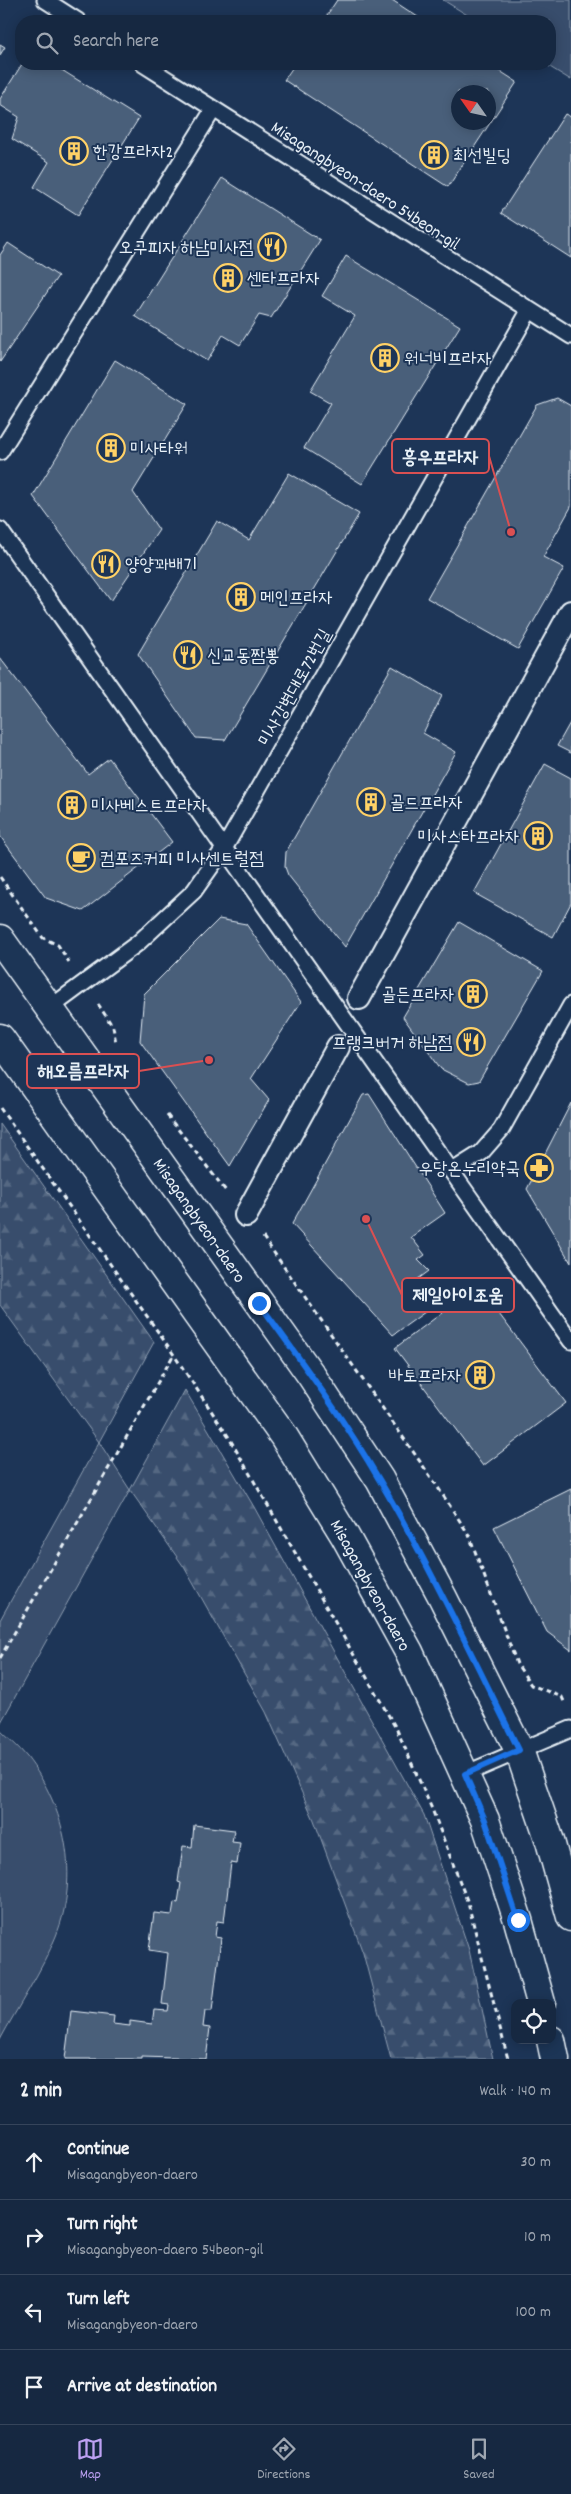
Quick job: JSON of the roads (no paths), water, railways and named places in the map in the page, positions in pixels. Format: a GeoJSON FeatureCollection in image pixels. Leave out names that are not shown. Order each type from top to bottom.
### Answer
{"type":"FeatureCollection","features":[{"type":"Feature","properties":{"kind":"main road","name":"Misagangbyeon-daero"},"geometry":{"type":"LineString","coordinates":[[0,939],[312,1375],[374,1472],[442,1596],[519,1750],[550,1841],[571,1917]]}},
{"type":"Feature","properties":{"kind":"main road","name":"Misagangbyeon-daero"},"geometry":{"type":"LineString","coordinates":[[0,1038],[283,1435],[345,1536],[409,1652],[465,1774],[491,1838],[518,1920],[540,1999]]}},
{"type":"Feature","properties":{"kind":"main road"},"geometry":{"type":"LineString","coordinates":[[552,2044],[555,2059]]}},
{"type":"Feature","properties":{"kind":"street"},"geometry":{"type":"LineString","coordinates":[[359,998],[571,612]]}},
{"type":"Feature","properties":{"kind":"street"},"geometry":{"type":"LineString","coordinates":[[246,1215],[338,1048]]}},
{"type":"Feature","properties":{"kind":"lane"},"geometry":{"type":"LineString","coordinates":[[46,0],[69,15]]}},
{"type":"Feature","properties":{"kind":"lane","name":"Misagangbyeon-daero 54beon-gil"},"geometry":{"type":"LineString","coordinates":[[152,70],[571,336]]}},
{"type":"Feature","properties":{"kind":"lane"},"geometry":{"type":"LineString","coordinates":[[0,452],[213,110]]}},
{"type":"Feature","properties":{"kind":"lane","name":"미사강변대로72번길"},"geometry":{"type":"LineString","coordinates":[[50,1008],[138,943],[194,891],[225,847],[529,311]]}},
{"type":"Feature","properties":{"kind":"lane"},"geometry":{"type":"LineString","coordinates":[[0,530],[225,847],[349,1027],[454,1170],[571,1341]]}},
{"type":"Feature","properties":{"kind":"lane"},"geometry":{"type":"LineString","coordinates":[[454,1170],[482,1153],[501,1130],[571,1005]]}},
{"type":"Feature","properties":{"kind":"lane"},"geometry":{"type":"LineString","coordinates":[[465,1774],[571,1730]]}},
{"type":"Feature","properties":{"kind":"place","name":"한강프라자2"},"geometry":{"type":"Point","coordinates":[74,151]}},
{"type":"Feature","properties":{"kind":"place","name":"최선빌딩"},"geometry":{"type":"Point","coordinates":[434,155]}},
{"type":"Feature","properties":{"kind":"place","name":"오구피자 하남미사점"},"geometry":{"type":"Point","coordinates":[272,247]}},
{"type":"Feature","properties":{"kind":"place","name":"센타프라자"},"geometry":{"type":"Point","coordinates":[228,278]}},
{"type":"Feature","properties":{"kind":"place","name":"워너비프라자"},"geometry":{"type":"Point","coordinates":[385,358]}},
{"type":"Feature","properties":{"kind":"place","name":"미사타워"},"geometry":{"type":"Point","coordinates":[111,448]}},
{"type":"Feature","properties":{"kind":"place","name":"흥우프라자"},"geometry":{"type":"Point","coordinates":[511,532]}},
{"type":"Feature","properties":{"kind":"place","name":"양양꽈배기"},"geometry":{"type":"Point","coordinates":[106,564]}},
{"type":"Feature","properties":{"kind":"place","name":"메인프라자"},"geometry":{"type":"Point","coordinates":[241,597]}},
{"type":"Feature","properties":{"kind":"place","name":"신교동짬뽕"},"geometry":{"type":"Point","coordinates":[188,655]}},
{"type":"Feature","properties":{"kind":"place","name":"골드프라자"},"geometry":{"type":"Point","coordinates":[371,802]}},
{"type":"Feature","properties":{"kind":"place","name":"미사베스트프라자"},"geometry":{"type":"Point","coordinates":[72,805]}},
{"type":"Feature","properties":{"kind":"place","name":"미사스타프라자"},"geometry":{"type":"Point","coordinates":[538,836]}},
{"type":"Feature","properties":{"kind":"place","name":"컴포즈커피 미사센트럴점"},"geometry":{"type":"Point","coordinates":[81,858]}},
{"type":"Feature","properties":{"kind":"place","name":"골든프라자"},"geometry":{"type":"Point","coordinates":[473,994]}},
{"type":"Feature","properties":{"kind":"place","name":"프랭크버거 하남점"},"geometry":{"type":"Point","coordinates":[471,1042]}},
{"type":"Feature","properties":{"kind":"place","name":"해오름프라자"},"geometry":{"type":"Point","coordinates":[209,1060]}},
{"type":"Feature","properties":{"kind":"place","name":"우당온누리약국"},"geometry":{"type":"Point","coordinates":[539,1168]}},
{"type":"Feature","properties":{"kind":"place","name":"제일아이조움"},"geometry":{"type":"Point","coordinates":[366,1219]}},
{"type":"Feature","properties":{"kind":"place","name":"바토프라자"},"geometry":{"type":"Point","coordinates":[480,1375]}}]}
